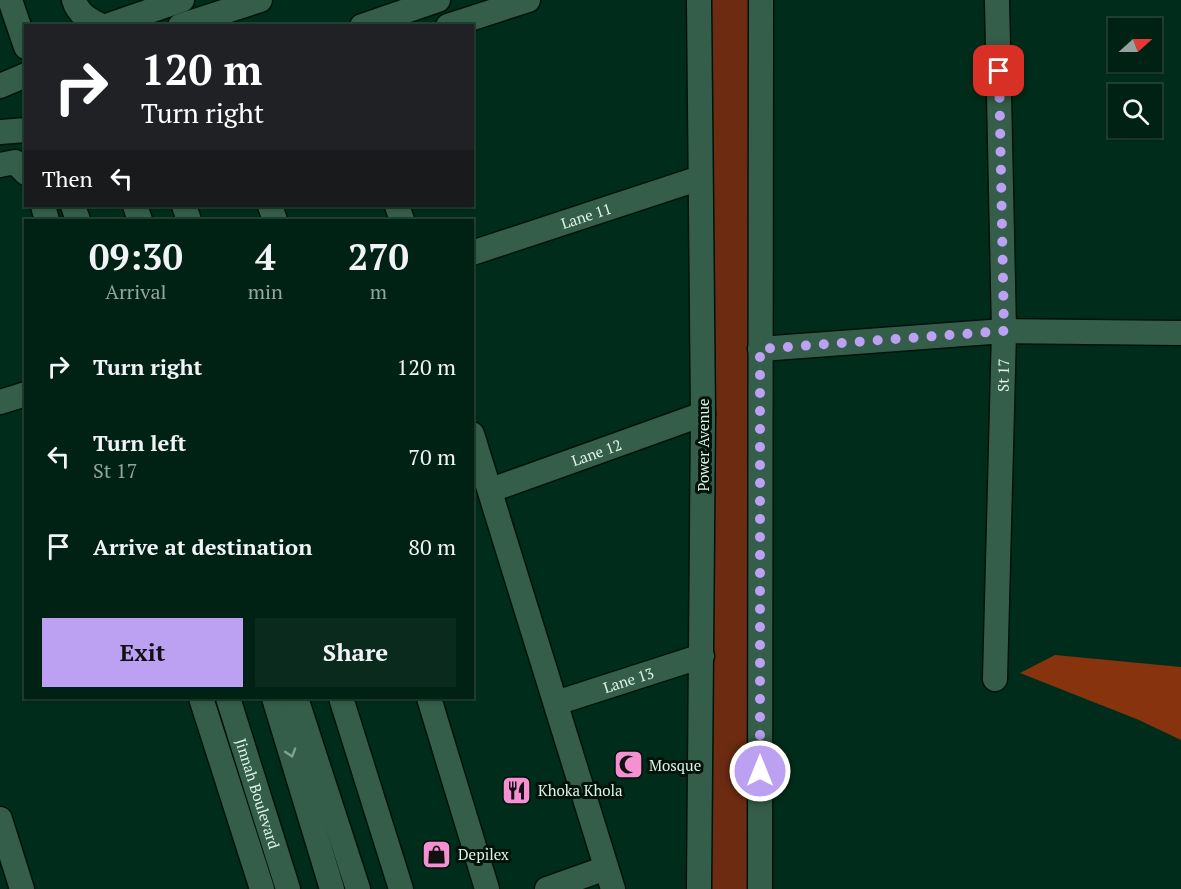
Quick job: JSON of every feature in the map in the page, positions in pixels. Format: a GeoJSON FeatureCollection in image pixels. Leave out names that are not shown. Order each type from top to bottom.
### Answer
{"type":"FeatureCollection","features":[{"type":"Feature","properties":{"kind":"street"},"geometry":{"type":"LineString","coordinates":[[10,0],[24,41]]}},
{"type":"Feature","properties":{"kind":"street"},"geometry":{"type":"LineString","coordinates":[[59,0],[67,24]]}},
{"type":"Feature","properties":{"kind":"street"},"geometry":{"type":"LineString","coordinates":[[74,0],[76,7],[87,20],[98,24]]}},
{"type":"Feature","properties":{"kind":"street"},"geometry":{"type":"LineString","coordinates":[[110,24],[182,0]]}},
{"type":"Feature","properties":{"kind":"street"},"geometry":{"type":"LineString","coordinates":[[186,24],[260,0]]}},
{"type":"Feature","properties":{"kind":"street"},"geometry":{"type":"LineString","coordinates":[[368,24],[438,0]]}},
{"type":"Feature","properties":{"kind":"street"},"geometry":{"type":"LineString","coordinates":[[454,24],[528,0]]}},
{"type":"Feature","properties":{"kind":"street","name":"Power Avenue"},"geometry":{"type":"LineString","coordinates":[[699,0],[703,414],[699,889]]}},
{"type":"Feature","properties":{"kind":"street"},"geometry":{"type":"LineString","coordinates":[[760,889],[761,0]]}},
{"type":"Feature","properties":{"kind":"street","name":"St 17"},"geometry":{"type":"LineString","coordinates":[[995,679],[1004,331],[997,0]]}},
{"type":"Feature","properties":{"kind":"street"},"geometry":{"type":"LineString","coordinates":[[0,86],[24,76]]}},
{"type":"Feature","properties":{"kind":"street"},"geometry":{"type":"LineString","coordinates":[[0,132],[24,130]]}},
{"type":"Feature","properties":{"kind":"street"},"geometry":{"type":"LineString","coordinates":[[0,165],[15,162],[24,171]]}},
{"type":"Feature","properties":{"kind":"street","name":"Lane 11"},"geometry":{"type":"LineString","coordinates":[[474,252],[700,178]]}},
{"type":"Feature","properties":{"kind":"street"},"geometry":{"type":"LineString","coordinates":[[760,349],[1004,331],[1181,333]]}},
{"type":"Feature","properties":{"kind":"street"},"geometry":{"type":"LineString","coordinates":[[0,402],[24,395]]}},
{"type":"Feature","properties":{"kind":"street","name":"Lane 12"},"geometry":{"type":"LineString","coordinates":[[482,476],[703,414]]}},
{"type":"Feature","properties":{"kind":"street"},"geometry":{"type":"LineString","coordinates":[[474,442],[482,476],[556,703],[609,879],[547,889]]}},
{"type":"Feature","properties":{"kind":"street","name":"Lane 13"},"geometry":{"type":"LineString","coordinates":[[556,703],[702,656]]}},
{"type":"Feature","properties":{"kind":"street"},"geometry":{"type":"LineString","coordinates":[[201,699],[262,889]]}},
{"type":"Feature","properties":{"kind":"street","name":"Jinnah Boulevard"},"geometry":{"type":"LineString","coordinates":[[228,699],[288,889]]}},
{"type":"Feature","properties":{"kind":"street"},"geometry":{"type":"LineString","coordinates":[[274,699],[332,889]]}},
{"type":"Feature","properties":{"kind":"street"},"geometry":{"type":"LineString","coordinates":[[296,699],[358,889]]}},
{"type":"Feature","properties":{"kind":"street"},"geometry":{"type":"LineString","coordinates":[[341,699],[401,889]]}},
{"type":"Feature","properties":{"kind":"street"},"geometry":{"type":"LineString","coordinates":[[429,699],[487,889]]}},
{"type":"Feature","properties":{"kind":"street"},"geometry":{"type":"LineString","coordinates":[[0,819],[22,889]]}},
{"type":"Feature","properties":{"kind":"shaded area"},"geometry":{"type":"Polygon","coordinates":[[[711,0],[754,0],[753,889],[710,889],[711,0]]]}},
{"type":"Feature","properties":{"kind":"shaded area"},"geometry":{"type":"Polygon","coordinates":[[[1055,655],[1181,667],[1181,740],[1139,720],[1020,673],[1055,655]]]}},
{"type":"Feature","properties":{"kind":"place","name":"Mosque"},"geometry":{"type":"Point","coordinates":[628,765]}},
{"type":"Feature","properties":{"kind":"place","name":"Khoka Khola"},"geometry":{"type":"Point","coordinates":[517,790]}},
{"type":"Feature","properties":{"kind":"place","name":"Depilex"},"geometry":{"type":"Point","coordinates":[437,854]}},
{"type":"Feature","properties":{"kind":"route"},"geometry":{"type":"LineString","coordinates":[[760,771],[760,349],[1004,331],[999,71]]}}]}
